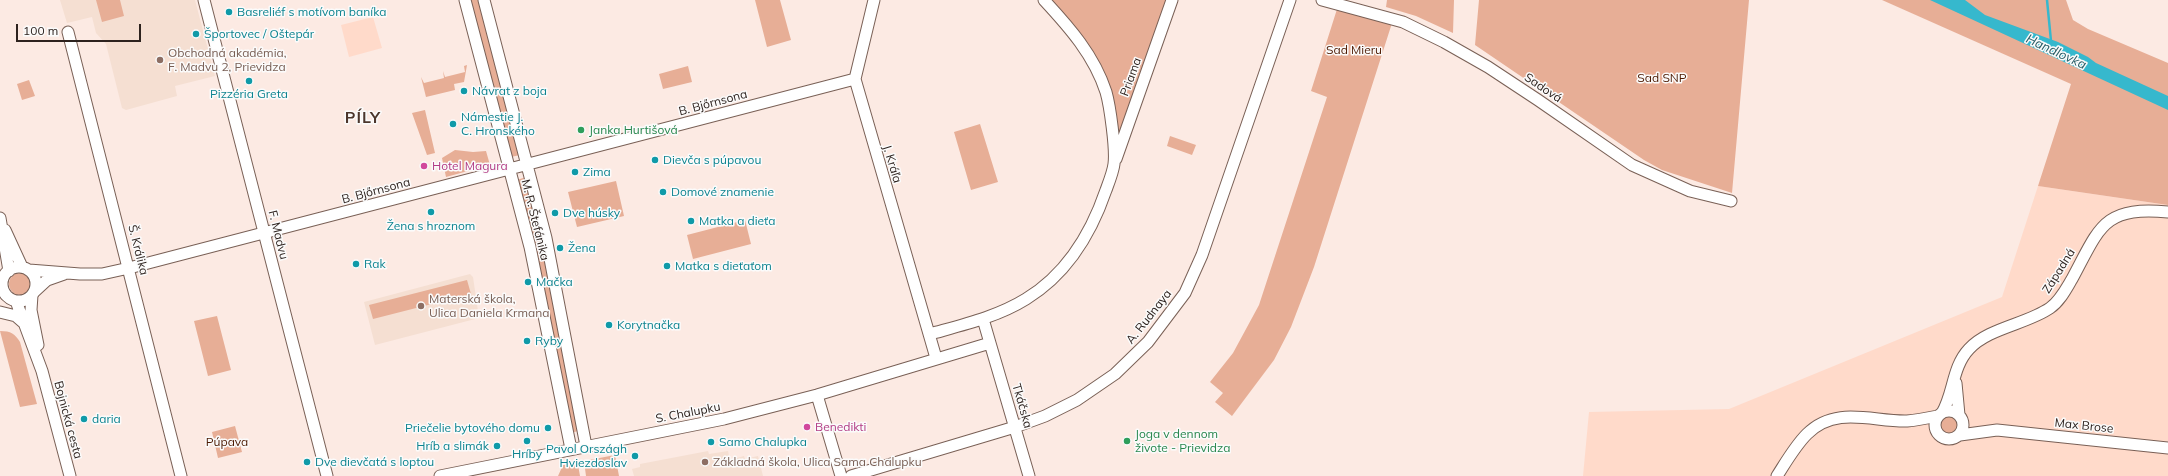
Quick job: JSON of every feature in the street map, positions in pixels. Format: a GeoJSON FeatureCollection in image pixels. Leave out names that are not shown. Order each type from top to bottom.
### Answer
{"type":"FeatureCollection","features":[{"type":"Feature","properties":{"kind":"street","name":"F. Madvu"},"geometry":{"type":"LineString","coordinates":[[204,0],[327,473]]}},
{"type":"Feature","properties":{"kind":"street","name":"M. R. Štefánika"},"geometry":{"type":"LineString","coordinates":[[466,0],[530,247],[571,449]]}},
{"type":"Feature","properties":{"kind":"street","name":"M. R. Štefánika"},"geometry":{"type":"LineString","coordinates":[[484,0],[547,244],[586,446]]}},
{"type":"Feature","properties":{"kind":"street"},"geometry":{"type":"LineString","coordinates":[[854,79],[874,0]]}},
{"type":"Feature","properties":{"kind":"street"},"geometry":{"type":"LineString","coordinates":[[1044,0],[1075,34],[1086,50],[1099,76],[1110,112],[1114,164]]}},
{"type":"Feature","properties":{"kind":"street","name":"Priama"},"geometry":{"type":"LineString","coordinates":[[983,319],[1025,300],[1060,272],[1082,245],[1096,219],[1172,0]]}},
{"type":"Feature","properties":{"kind":"street","name":"A. Rudnaya"},"geometry":{"type":"LineString","coordinates":[[851,476],[1015,427],[1045,416],[1077,400],[1115,374],[1148,342],[1185,293],[1210,234],[1290,0]]}},
{"type":"Feature","properties":{"kind":"street","name":"Sadová"},"geometry":{"type":"LineString","coordinates":[[1322,0],[1403,22],[1444,42],[1488,67],[1632,165],[1690,191],[1731,201]]}},
{"type":"Feature","properties":{"kind":"street","name":"Š. Králika"},"geometry":{"type":"LineString","coordinates":[[68,32],[181,476]]}},
{"type":"Feature","properties":{"kind":"street","name":"B. Bjőrnsona"},"geometry":{"type":"LineString","coordinates":[[26,269],[65,273],[102,274],[129,268],[854,79]]}},
{"type":"Feature","properties":{"kind":"street","name":"J. Kráľa"},"geometry":{"type":"LineString","coordinates":[[854,79],[930,334]]}},
{"type":"Feature","properties":{"kind":"street","name":"Západná"},"geometry":{"type":"LineString","coordinates":[[1940,414],[1961,359],[1970,348],[1984,338],[2041,313],[2058,300],[2093,239],[2110,220],[2129,212],[2143,210],[2168,212]]}},
{"type":"Feature","properties":{"kind":"street","name":"Bojnická cesta"},"geometry":{"type":"LineString","coordinates":[[0,220],[26,269],[36,281],[31,310],[42,371],[70,476]]}},
{"type":"Feature","properties":{"kind":"street","name":"Bojnická cesta"},"geometry":{"type":"LineString","coordinates":[[0,220],[9,271],[4,276],[1,285],[4,291],[14,300],[42,371]]}},
{"type":"Feature","properties":{"kind":"street"},"geometry":{"type":"LineString","coordinates":[[9,271],[16,267],[26,269]]}},
{"type":"Feature","properties":{"kind":"street","name":"B. Bjőrnsona"},"geometry":{"type":"LineString","coordinates":[[33,294],[47,280],[65,273]]}},
{"type":"Feature","properties":{"kind":"street"},"geometry":{"type":"LineString","coordinates":[[0,304],[14,300],[25,300],[33,294]]}},
{"type":"Feature","properties":{"kind":"street"},"geometry":{"type":"LineString","coordinates":[[0,312],[16,316],[25,325]]}},
{"type":"Feature","properties":{"kind":"street"},"geometry":{"type":"LineString","coordinates":[[936,358],[930,334],[983,319],[990,343]]}},
{"type":"Feature","properties":{"kind":"street","name":"Tkáčska"},"geometry":{"type":"LineString","coordinates":[[990,343],[1029,476]]}},
{"type":"Feature","properties":{"kind":"street","name":"S. Chalupku"},"geometry":{"type":"LineString","coordinates":[[440,476],[724,419],[817,395],[990,343]]}},
{"type":"Feature","properties":{"kind":"street","name":"Západná"},"geometry":{"type":"LineString","coordinates":[[1956,373],[1956,400],[1961,417]]}},
{"type":"Feature","properties":{"kind":"street"},"geometry":{"type":"LineString","coordinates":[[817,395],[841,476]]}},
{"type":"Feature","properties":{"kind":"street","name":"Max Brose"},"geometry":{"type":"LineString","coordinates":[[1907,421],[1952,411],[1961,417],[1997,430]]}},
{"type":"Feature","properties":{"kind":"street"},"geometry":{"type":"LineString","coordinates":[[1936,431],[1935,423],[1940,414]]}},
{"type":"Feature","properties":{"kind":"street","name":"Max Brose"},"geometry":{"type":"LineString","coordinates":[[1777,476],[1808,432],[1836,417],[1855,416],[1907,421],[1936,431],[1941,437],[1948,440],[1960,435],[1997,430],[2168,448]]}},
{"type":"Feature","properties":{"kind":"street"},"geometry":{"type":"LineString","coordinates":[[1960,435],[1963,427],[1961,417]]}},
{"type":"Feature","properties":{"kind":"shaded area","name":"Obchodná akadémia, F. Madvu 2, Prievidza"},"geometry":{"type":"Polygon","coordinates":[[[60,0],[195,0],[215,76],[175,86],[177,96],[126,110],[122,108],[106,44],[96,33],[92,17],[67,23],[60,0]]]}},
{"type":"Feature","properties":{"kind":"shaded area"},"geometry":{"type":"Polygon","coordinates":[[[373,17],[382,48],[349,57],[341,25],[373,17]]]}},
{"type":"Feature","properties":{"kind":"shaded area"},"geometry":{"type":"Polygon","coordinates":[[[2038,186],[2168,205],[2168,476],[1583,476],[1589,412],[1729,409],[2002,297],[2038,186]]]}},
{"type":"Feature","properties":{"kind":"shaded area","name":"Materská škola, Ulica Daniela Krmana"},"geometry":{"type":"Polygon","coordinates":[[[470,274],[473,277],[479,318],[375,345],[364,302],[470,274]]]}},
{"type":"Feature","properties":{"kind":"shaded area","name":"Základná škola, Ulica Sama Chalupku"},"geometry":{"type":"Polygon","coordinates":[[[708,451],[709,454],[728,451],[730,460],[744,456],[745,459],[758,456],[763,476],[634,476],[632,469],[640,467],[640,464],[708,451]]]}},
{"type":"Feature","properties":{"kind":"green space"},"geometry":{"type":"Polygon","coordinates":[[[96,0],[120,0],[124,16],[102,22],[96,0]]]}},
{"type":"Feature","properties":{"kind":"green space"},"geometry":{"type":"Polygon","coordinates":[[[470,0],[480,0],[520,155],[511,157],[470,0]]]}},
{"type":"Feature","properties":{"kind":"green space"},"geometry":{"type":"Polygon","coordinates":[[[755,0],[780,0],[791,40],[767,47],[755,0]]]}},
{"type":"Feature","properties":{"kind":"green space"},"geometry":{"type":"Polygon","coordinates":[[[1045,0],[1172,0],[1115,156],[1098,74],[1045,0]]]}},
{"type":"Feature","properties":{"kind":"green space"},"geometry":{"type":"Polygon","coordinates":[[[1387,0],[1454,0],[1453,33],[1416,16],[1386,7],[1387,0]]]}},
{"type":"Feature","properties":{"kind":"green space","name":"Sad SNP"},"geometry":{"type":"Polygon","coordinates":[[[1479,0],[1749,0],[1732,193],[1662,170],[1644,160],[1475,45],[1479,0]]]}},
{"type":"Feature","properties":{"kind":"green space"},"geometry":{"type":"Polygon","coordinates":[[[1882,0],[2066,0],[2073,20],[2088,29],[2168,63],[2168,205],[2038,186],[2071,84],[1882,0]]]}},
{"type":"Feature","properties":{"kind":"green space","name":"Sad Mieru"},"geometry":{"type":"Polygon","coordinates":[[[1338,6],[1392,23],[1314,267],[1291,327],[1274,360],[1232,416],[1215,402],[1223,393],[1210,382],[1233,353],[1259,305],[1327,97],[1311,91],[1338,6]]]}},
{"type":"Feature","properties":{"kind":"green space"},"geometry":{"type":"Polygon","coordinates":[[[467,65],[464,82],[454,84],[455,90],[426,97],[421,77],[424,83],[444,78],[443,71],[445,77],[465,72],[464,66],[467,65]]]}},
{"type":"Feature","properties":{"kind":"green space"},"geometry":{"type":"Polygon","coordinates":[[[688,66],[692,82],[663,89],[659,74],[688,66]]]}},
{"type":"Feature","properties":{"kind":"green space"},"geometry":{"type":"Polygon","coordinates":[[[29,80],[35,96],[22,100],[17,84],[29,80]]]}},
{"type":"Feature","properties":{"kind":"green space"},"geometry":{"type":"Polygon","coordinates":[[[425,110],[435,153],[427,155],[412,113],[425,110]]]}},
{"type":"Feature","properties":{"kind":"green space"},"geometry":{"type":"Polygon","coordinates":[[[980,124],[998,182],[971,190],[954,132],[980,124]]]}},
{"type":"Feature","properties":{"kind":"green space"},"geometry":{"type":"Polygon","coordinates":[[[1170,136],[1196,145],[1192,155],[1167,146],[1170,136]]]}},
{"type":"Feature","properties":{"kind":"green space"},"geometry":{"type":"Polygon","coordinates":[[[455,150],[473,152],[486,151],[490,165],[446,177],[442,158],[455,150]]]}},
{"type":"Feature","properties":{"kind":"green space"},"geometry":{"type":"Polygon","coordinates":[[[526,177],[542,241],[578,431],[571,433],[517,180],[526,177]]]}},
{"type":"Feature","properties":{"kind":"green space"},"geometry":{"type":"Polygon","coordinates":[[[616,181],[624,216],[577,227],[568,192],[616,181]]]}},
{"type":"Feature","properties":{"kind":"green space"},"geometry":{"type":"Polygon","coordinates":[[[745,220],[751,244],[693,259],[687,235],[745,220]]]}},
{"type":"Feature","properties":{"kind":"green space"},"geometry":{"type":"Polygon","coordinates":[[[20,273],[24,274],[30,280],[30,288],[24,294],[20,295],[16,294],[10,288],[9,284],[10,280],[16,274],[20,273]]]}},
{"type":"Feature","properties":{"kind":"green space"},"geometry":{"type":"Polygon","coordinates":[[[467,280],[471,294],[373,319],[369,305],[467,280]]]}},
{"type":"Feature","properties":{"kind":"green space"},"geometry":{"type":"Polygon","coordinates":[[[217,316],[231,370],[208,376],[194,321],[217,316]]]}},
{"type":"Feature","properties":{"kind":"green space"},"geometry":{"type":"Polygon","coordinates":[[[0,331],[12,334],[20,342],[37,404],[20,407],[0,331]]]}},
{"type":"Feature","properties":{"kind":"green space"},"geometry":{"type":"Polygon","coordinates":[[[1949,417],[1955,419],[1957,425],[1955,431],[1949,433],[1943,431],[1941,425],[1943,419],[1949,417]]]}},
{"type":"Feature","properties":{"kind":"green space","name":"Púpava"},"geometry":{"type":"Polygon","coordinates":[[[235,426],[242,452],[218,458],[212,432],[235,426]]]}},
{"type":"Feature","properties":{"kind":"green space"},"geometry":{"type":"Polygon","coordinates":[[[615,455],[619,476],[586,476],[584,461],[615,455]]]}},
{"type":"Feature","properties":{"kind":"green space"},"geometry":{"type":"Polygon","coordinates":[[[575,463],[578,465],[580,476],[558,476],[563,465],[575,463]]]}},
{"type":"Feature","properties":{"kind":"water","name":"Handlovka"},"geometry":{"type":"Polygon","coordinates":[[[1930,0],[1965,0],[1985,15],[2058,42],[2088,57],[2096,63],[2168,96],[2168,110],[1930,0]]]}},
{"type":"Feature","properties":{"kind":"waterway","name":"Handlovka"},"geometry":{"type":"LineString","coordinates":[[2047,0],[2051,41]]}},
{"type":"Feature","properties":{"kind":"place","name":"Basreliéf s motívom baníka"},"geometry":{"type":"Point","coordinates":[229,12]}},
{"type":"Feature","properties":{"kind":"place","name":"Športovec / Oštepár"},"geometry":{"type":"Point","coordinates":[196,34]}},
{"type":"Feature","properties":{"kind":"place","name":"Obchodná akadémia, F. Madvu 2, Prievidza"},"geometry":{"type":"Point","coordinates":[160,60]}},
{"type":"Feature","properties":{"kind":"place","name":"Pizzéria Greta"},"geometry":{"type":"Point","coordinates":[249,81]}},
{"type":"Feature","properties":{"kind":"place","name":"Návrat z boja"},"geometry":{"type":"Point","coordinates":[464,91]}},
{"type":"Feature","properties":{"kind":"place","name":"Námestie J. C. Hronského"},"geometry":{"type":"Point","coordinates":[453,124]}},
{"type":"Feature","properties":{"kind":"place","name":"Janka Hurtišová"},"geometry":{"type":"Point","coordinates":[581,130]}},
{"type":"Feature","properties":{"kind":"place","name":"Dievča s púpavou"},"geometry":{"type":"Point","coordinates":[655,160]}},
{"type":"Feature","properties":{"kind":"place","name":"Hotel Magura"},"geometry":{"type":"Point","coordinates":[424,166]}},
{"type":"Feature","properties":{"kind":"place","name":"Zima"},"geometry":{"type":"Point","coordinates":[575,172]}},
{"type":"Feature","properties":{"kind":"place","name":"Domové znamenie"},"geometry":{"type":"Point","coordinates":[663,192]}},
{"type":"Feature","properties":{"kind":"place","name":"Žena s hroznom"},"geometry":{"type":"Point","coordinates":[431,212]}},
{"type":"Feature","properties":{"kind":"place","name":"Dve húsky"},"geometry":{"type":"Point","coordinates":[555,213]}},
{"type":"Feature","properties":{"kind":"place","name":"Matka a dieťa"},"geometry":{"type":"Point","coordinates":[691,221]}},
{"type":"Feature","properties":{"kind":"place","name":"Žena"},"geometry":{"type":"Point","coordinates":[560,248]}},
{"type":"Feature","properties":{"kind":"place","name":"Rak"},"geometry":{"type":"Point","coordinates":[356,264]}},
{"type":"Feature","properties":{"kind":"place","name":"Matka s dieťaťom"},"geometry":{"type":"Point","coordinates":[667,266]}},
{"type":"Feature","properties":{"kind":"place","name":"Mačka"},"geometry":{"type":"Point","coordinates":[528,282]}},
{"type":"Feature","properties":{"kind":"place","name":"Materská škola, Ulica Daniela Krmana"},"geometry":{"type":"Point","coordinates":[421,306]}},
{"type":"Feature","properties":{"kind":"place","name":"Korytnačka"},"geometry":{"type":"Point","coordinates":[609,325]}},
{"type":"Feature","properties":{"kind":"place","name":"Ryby"},"geometry":{"type":"Point","coordinates":[527,341]}},
{"type":"Feature","properties":{"kind":"place","name":"daria"},"geometry":{"type":"Point","coordinates":[84,419]}},
{"type":"Feature","properties":{"kind":"place","name":"Benedikti"},"geometry":{"type":"Point","coordinates":[807,427]}},
{"type":"Feature","properties":{"kind":"place","name":"Priečelie bytového domu"},"geometry":{"type":"Point","coordinates":[548,428]}},
{"type":"Feature","properties":{"kind":"place","name":"Hríby"},"geometry":{"type":"Point","coordinates":[527,441]}},
{"type":"Feature","properties":{"kind":"place","name":"Joga v dennom živote - Prievidza"},"geometry":{"type":"Point","coordinates":[1127,441]}},
{"type":"Feature","properties":{"kind":"place","name":"Samo Chalupka"},"geometry":{"type":"Point","coordinates":[711,442]}},
{"type":"Feature","properties":{"kind":"place","name":"Hríb a slimák"},"geometry":{"type":"Point","coordinates":[497,446]}},
{"type":"Feature","properties":{"kind":"place","name":"Pavol Országh Hviezdoslav"},"geometry":{"type":"Point","coordinates":[635,456]}},
{"type":"Feature","properties":{"kind":"place","name":"Dve dievčatá s loptou"},"geometry":{"type":"Point","coordinates":[307,462]}},
{"type":"Feature","properties":{"kind":"place","name":"Základná škola, Ulica Sama Chalupku"},"geometry":{"type":"Point","coordinates":[705,462]}},
{"type":"Feature","properties":{"kind":"district","name":"PÍLY"},"geometry":{"type":"Point","coordinates":[363,118]}}]}
